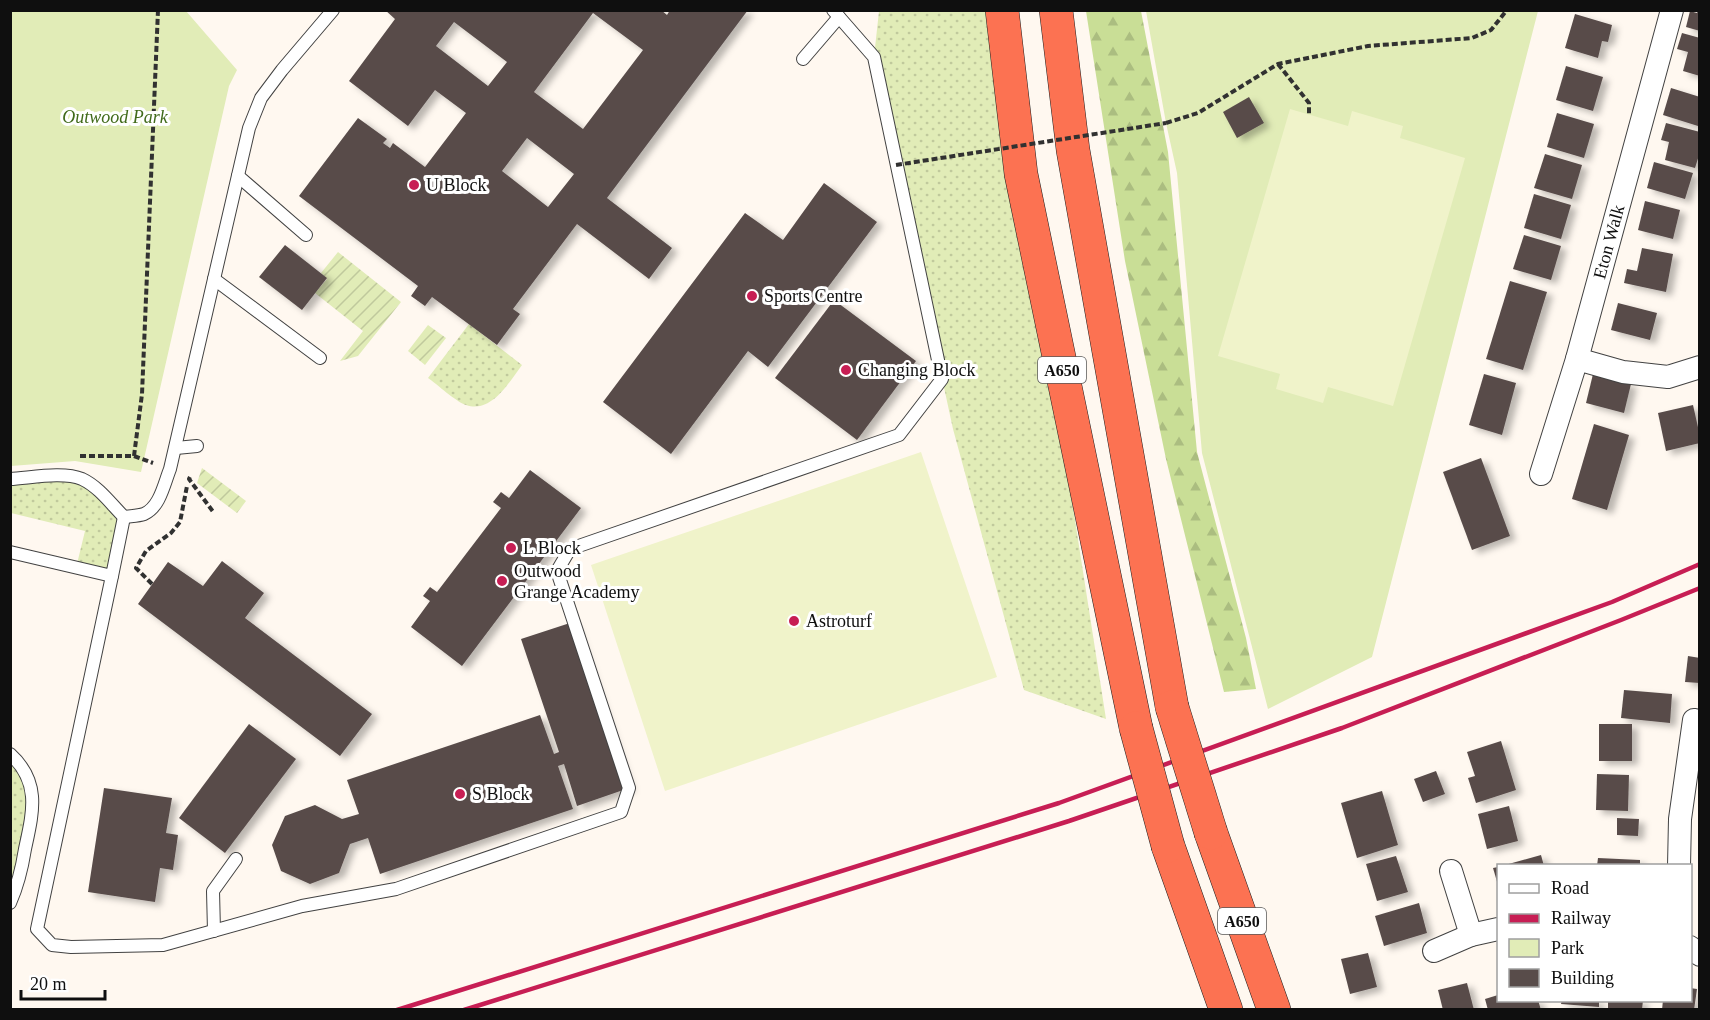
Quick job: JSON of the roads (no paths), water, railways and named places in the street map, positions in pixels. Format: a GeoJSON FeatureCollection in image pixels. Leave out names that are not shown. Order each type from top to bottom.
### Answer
{"type":"FeatureCollection","features":[{"type":"Feature","properties":{"kind":"highway","name":"A650"},"geometry":{"type":"LineString","coordinates":[[1002,10],[1021,174],[1136,728],[1168,846],[1226,1010]]}},
{"type":"Feature","properties":{"kind":"highway","name":"A650"},"geometry":{"type":"LineString","coordinates":[[1056,10],[1074,150],[1172,707],[1211,833],[1274,1010]]}},
{"type":"Feature","properties":{"kind":"street","name":"Eton Walk"},"geometry":{"type":"LineString","coordinates":[[1541,474],[1577,358],[1671,10]]}},
{"type":"Feature","properties":{"kind":"street"},"geometry":{"type":"LineString","coordinates":[[1577,358],[1623,372],[1668,377],[1700,367]]}},
{"type":"Feature","properties":{"kind":"street"},"geometry":{"type":"LineString","coordinates":[[1679,864],[1680,819],[1694,760],[1694,720]]}},
{"type":"Feature","properties":{"kind":"street"},"geometry":{"type":"LineString","coordinates":[[1451,871],[1471,935]]}},
{"type":"Feature","properties":{"kind":"street"},"geometry":{"type":"LineString","coordinates":[[1434,951],[1471,935],[1497,929]]}},
{"type":"Feature","properties":{"kind":"lane"},"geometry":{"type":"LineString","coordinates":[[124,517],[143,514],[151,509],[158,500],[170,469],[249,128],[261,98],[333,10]]}},
{"type":"Feature","properties":{"kind":"lane"},"geometry":{"type":"LineString","coordinates":[[124,517],[37,929],[52,945],[71,948],[163,945],[302,906],[396,889],[621,812],[629,788],[557,571],[570,549],[899,435],[942,379],[874,57],[836,14],[803,59]]}},
{"type":"Feature","properties":{"kind":"lane"},"geometry":{"type":"LineString","coordinates":[[238,176],[306,235]]}},
{"type":"Feature","properties":{"kind":"lane"},"geometry":{"type":"LineString","coordinates":[[214,279],[320,358]]}},
{"type":"Feature","properties":{"kind":"lane"},"geometry":{"type":"LineString","coordinates":[[176,448],[197,446]]}},
{"type":"Feature","properties":{"kind":"lane"},"geometry":{"type":"LineString","coordinates":[[10,479],[58,475],[80,478],[98,490],[124,517]]}},
{"type":"Feature","properties":{"kind":"lane"},"geometry":{"type":"LineString","coordinates":[[10,552],[112,576]]}},
{"type":"Feature","properties":{"kind":"lane"},"geometry":{"type":"LineString","coordinates":[[10,754],[22,764],[33,796],[32,818],[18,886],[10,903]]}},
{"type":"Feature","properties":{"kind":"lane"},"geometry":{"type":"LineString","coordinates":[[214,931],[213,891],[236,859]]}},
{"type":"Feature","properties":{"kind":"railway"},"geometry":{"type":"LineString","coordinates":[[397,1010],[1059,803],[1612,602],[1700,564]]}},
{"type":"Feature","properties":{"kind":"railway"},"geometry":{"type":"LineString","coordinates":[[464,1010],[1069,821],[1342,728],[1700,588]]}},
{"type":"Feature","properties":{"kind":"place","name":"U Block"},"geometry":{"type":"Point","coordinates":[414,185]}},
{"type":"Feature","properties":{"kind":"place","name":"Sports Centre"},"geometry":{"type":"Point","coordinates":[752,296]}},
{"type":"Feature","properties":{"kind":"place","name":"Changing Block"},"geometry":{"type":"Point","coordinates":[846,370]}},
{"type":"Feature","properties":{"kind":"place","name":"L Block"},"geometry":{"type":"Point","coordinates":[511,548]}},
{"type":"Feature","properties":{"kind":"place","name":"Outwood Grange Academy"},"geometry":{"type":"Point","coordinates":[502,581]}},
{"type":"Feature","properties":{"kind":"place","name":"Astroturf"},"geometry":{"type":"Point","coordinates":[794,621]}},
{"type":"Feature","properties":{"kind":"place","name":"S Block"},"geometry":{"type":"Point","coordinates":[460,794]}},
{"type":"Feature","properties":{"kind":"park label","name":"Outwood Park"},"geometry":{"type":"Point","coordinates":[115,117]}}]}
